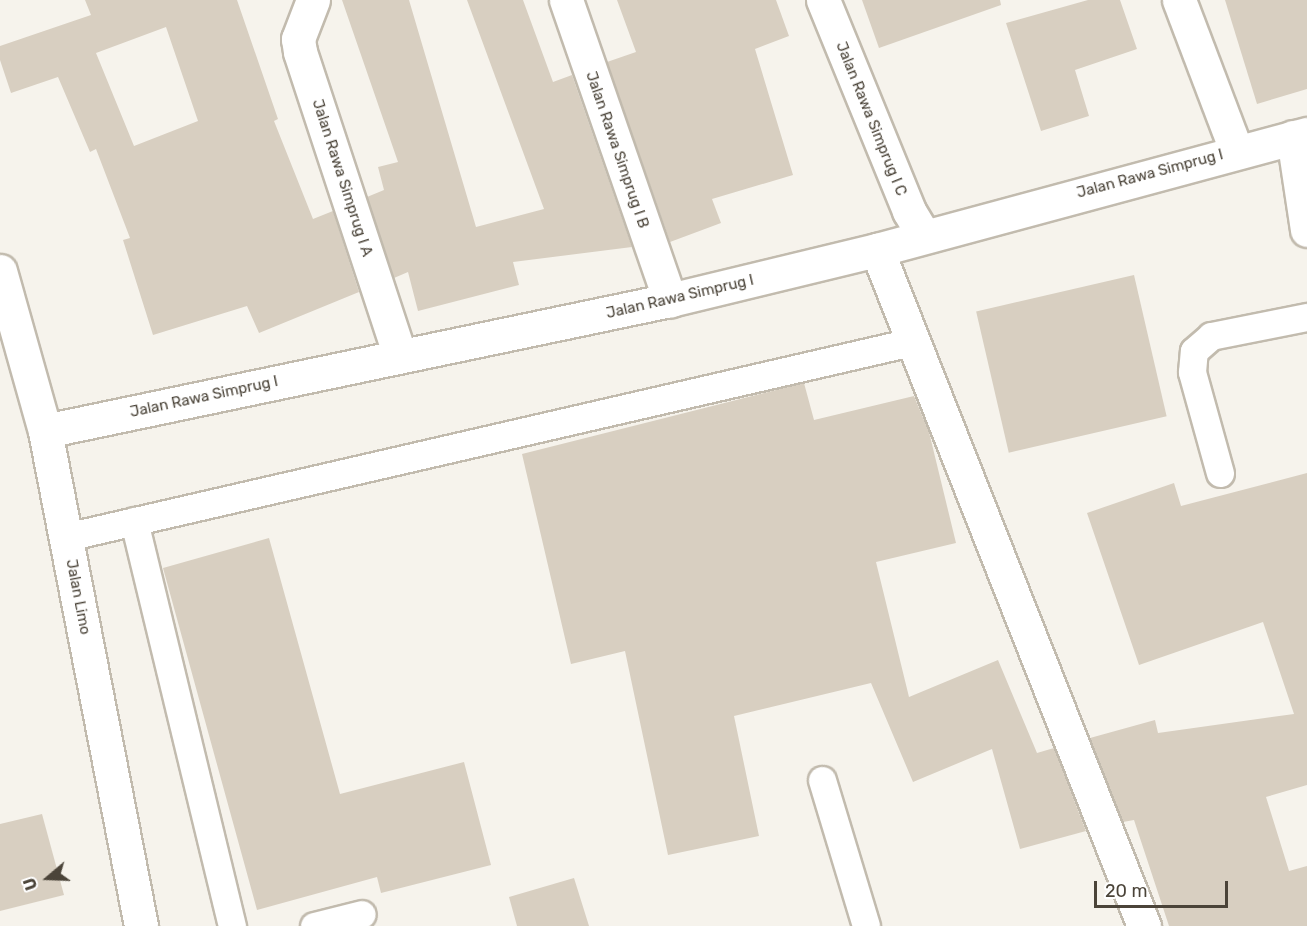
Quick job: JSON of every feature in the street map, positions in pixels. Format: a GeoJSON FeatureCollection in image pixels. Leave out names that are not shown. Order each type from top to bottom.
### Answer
{"type":"FeatureCollection","features":[{"type":"Feature","properties":{"kind":"street","name":"Jalan Rawa Simprug I A"},"geometry":{"type":"LineString","coordinates":[[313,0],[298,39],[300,52],[400,356]]}},
{"type":"Feature","properties":{"kind":"street","name":"Jalan Rawa Simprug I B"},"geometry":{"type":"LineString","coordinates":[[566,0],[670,300]]}},
{"type":"Feature","properties":{"kind":"street","name":"Jalan Rawa Simprug I C"},"geometry":{"type":"LineString","coordinates":[[823,0],[909,211],[924,236]]}},
{"type":"Feature","properties":{"kind":"street"},"geometry":{"type":"LineString","coordinates":[[1179,0],[1236,150]]}},
{"type":"Feature","properties":{"kind":"street","name":"Jalan Rawa Simprug I"},"geometry":{"type":"LineString","coordinates":[[45,431],[670,300],[878,250],[1236,150],[1300,136]]}},
{"type":"Feature","properties":{"kind":"street"},"geometry":{"type":"LineString","coordinates":[[1300,136],[1307,230]]}},
{"type":"Feature","properties":{"kind":"street"},"geometry":{"type":"LineString","coordinates":[[878,250],[911,342],[1144,926]]}},
{"type":"Feature","properties":{"kind":"street","name":"Jalan Limo"},"geometry":{"type":"LineString","coordinates":[[0,271],[45,431],[141,926]]}},
{"type":"Feature","properties":{"kind":"lane"},"geometry":{"type":"LineString","coordinates":[[1220,473],[1192,372],[1194,351],[1211,336],[1307,317]]}},
{"type":"Feature","properties":{"kind":"lane"},"geometry":{"type":"LineString","coordinates":[[66,537],[911,342]]}},
{"type":"Feature","properties":{"kind":"lane"},"geometry":{"type":"LineString","coordinates":[[135,521],[232,926]]}},
{"type":"Feature","properties":{"kind":"lane"},"geometry":{"type":"LineString","coordinates":[[822,780],[866,926]]}},
{"type":"Feature","properties":{"kind":"lane"},"geometry":{"type":"LineString","coordinates":[[314,926],[362,914]]}},
{"type":"Feature","properties":{"kind":"building"},"geometry":{"type":"Polygon","coordinates":[[[85,0],[237,0],[278,119],[274,121],[313,219],[333,211],[359,292],[259,333],[247,306],[153,335],[123,240],[130,238],[96,149],[90,152],[58,77],[11,93],[0,60],[0,46],[91,15],[85,0]],[[166,27],[96,53],[134,146],[198,121],[166,27]]]}},
{"type":"Feature","properties":{"kind":"building"},"geometry":{"type":"Polygon","coordinates":[[[342,0],[409,0],[476,227],[544,209],[467,0],[523,0],[553,82],[572,75],[632,247],[513,262],[519,285],[418,311],[408,272],[394,278],[367,197],[384,190],[378,167],[398,162],[342,0]]]}},
{"type":"Feature","properties":{"kind":"building"},"geometry":{"type":"Polygon","coordinates":[[[617,0],[776,0],[789,36],[755,49],[793,175],[712,199],[721,223],[670,242],[607,62],[636,52],[617,0]]]}},
{"type":"Feature","properties":{"kind":"building"},"geometry":{"type":"Polygon","coordinates":[[[862,0],[1000,0],[1001,5],[879,48],[862,0]]]}},
{"type":"Feature","properties":{"kind":"building"},"geometry":{"type":"Polygon","coordinates":[[[1088,0],[1120,0],[1137,49],[1075,70],[1089,116],[1041,131],[1006,23],[1088,0]]]}},
{"type":"Feature","properties":{"kind":"building"},"geometry":{"type":"Polygon","coordinates":[[[1225,0],[1307,0],[1307,89],[1257,104],[1225,0]]]}},
{"type":"Feature","properties":{"kind":"building"},"geometry":{"type":"Polygon","coordinates":[[[1134,275],[1167,416],[1009,453],[976,311],[1134,275]]]}},
{"type":"Feature","properties":{"kind":"building"},"geometry":{"type":"Polygon","coordinates":[[[804,383],[814,420],[914,396],[929,432],[956,543],[876,562],[909,697],[998,660],[1037,753],[1054,748],[1086,831],[1020,849],[992,749],[913,782],[871,683],[734,716],[759,836],[668,855],[625,651],[571,664],[522,454],[804,383]]]}},
{"type":"Feature","properties":{"kind":"building"},"geometry":{"type":"Polygon","coordinates":[[[1307,473],[1307,785],[1266,797],[1289,871],[1307,866],[1307,926],[1169,926],[1134,820],[1123,822],[1090,738],[1155,720],[1158,733],[1294,714],[1263,622],[1139,665],[1087,513],[1174,483],[1181,506],[1307,473]]]}},
{"type":"Feature","properties":{"kind":"building"},"geometry":{"type":"Polygon","coordinates":[[[269,538],[340,794],[464,762],[491,865],[381,893],[377,877],[257,910],[163,568],[269,538]]]}},
{"type":"Feature","properties":{"kind":"building"},"geometry":{"type":"Polygon","coordinates":[[[42,814],[64,895],[0,911],[0,824],[42,814]]]}},
{"type":"Feature","properties":{"kind":"building"},"geometry":{"type":"Polygon","coordinates":[[[574,878],[589,926],[517,926],[509,897],[574,878]]]}}]}
